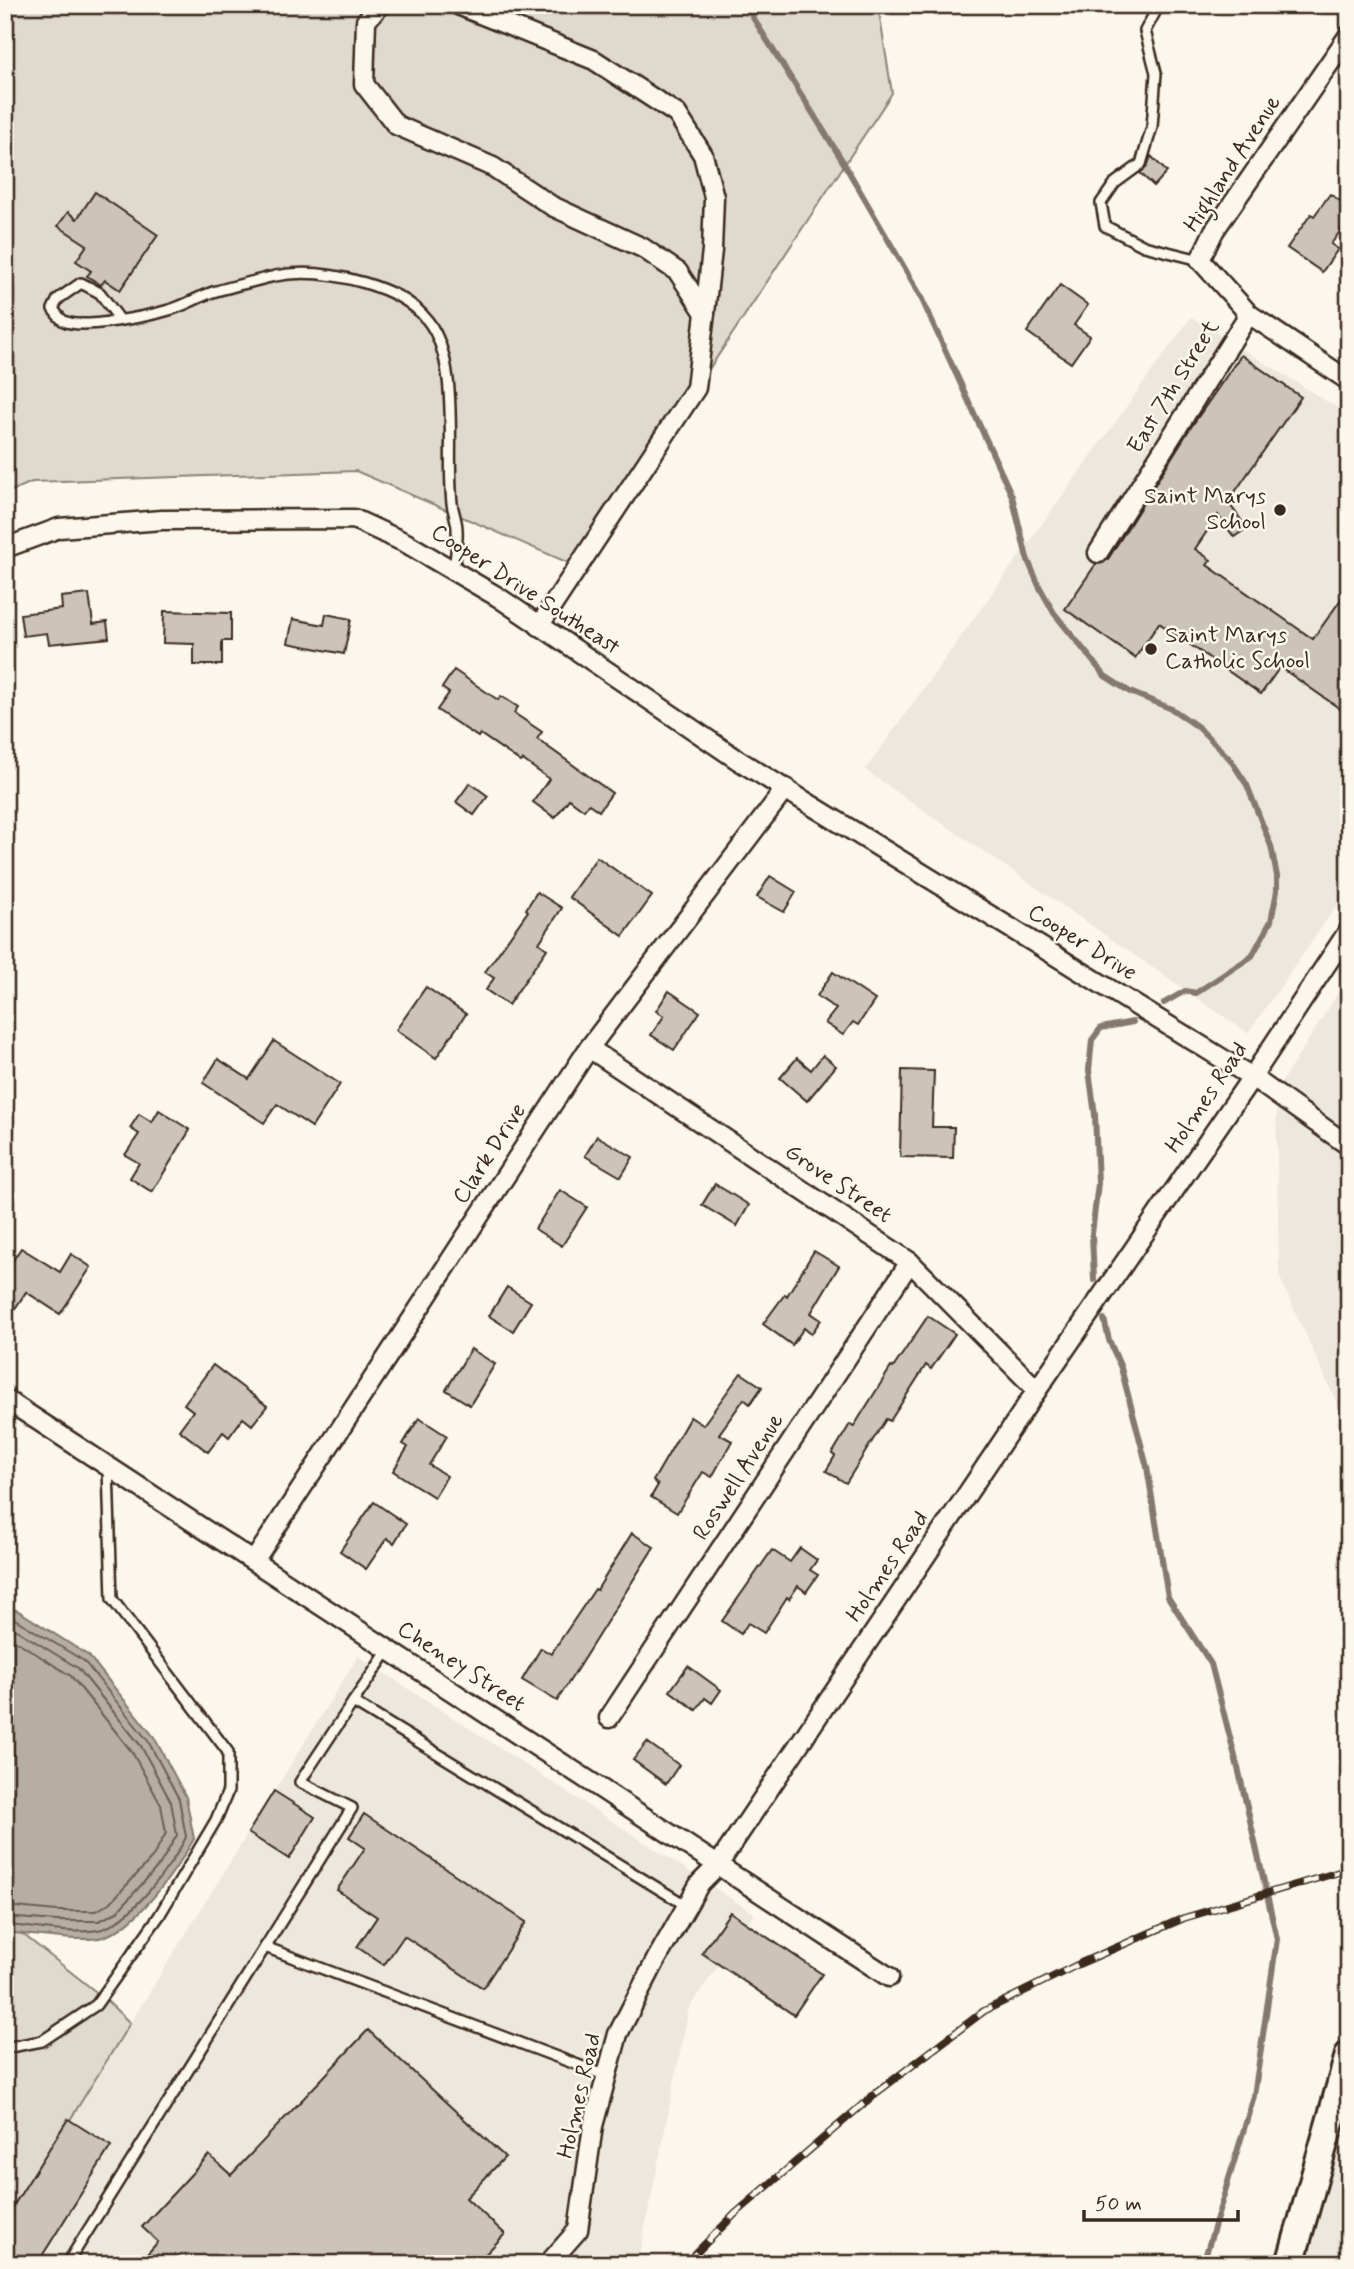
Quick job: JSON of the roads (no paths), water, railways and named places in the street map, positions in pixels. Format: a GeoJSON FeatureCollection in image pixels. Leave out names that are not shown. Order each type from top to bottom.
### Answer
{"type":"FeatureCollection","features":[{"type":"Feature","properties":{"kind":"main road"},"geometry":{"type":"LineString","coordinates":[[1290,2264],[1349,2054]]}},
{"type":"Feature","properties":{"kind":"street"},"geometry":{"type":"LineString","coordinates":[[380,5],[366,21],[363,84],[396,125],[493,167],[552,206],[643,247],[678,272],[705,313]]}},
{"type":"Feature","properties":{"kind":"street"},"geometry":{"type":"LineString","coordinates":[[457,5],[594,60],[677,114],[703,155],[714,197],[712,250],[696,388],[539,626]]}},
{"type":"Feature","properties":{"kind":"street","name":"Highland Avenue"},"geometry":{"type":"LineString","coordinates":[[1249,314],[1200,260],[1214,231],[1349,35]]}},
{"type":"Feature","properties":{"kind":"street","name":"East 7th Street"},"geometry":{"type":"LineString","coordinates":[[1098,552],[1249,314],[1349,381]]}},
{"type":"Feature","properties":{"kind":"street","name":"Cooper Drive Southeast"},"geometry":{"type":"LineString","coordinates":[[5,548],[59,528],[162,520],[354,519],[406,543],[498,597],[738,760],[786,788]]}},
{"type":"Feature","properties":{"kind":"street","name":"Clark Drive"},"geometry":{"type":"LineString","coordinates":[[254,1561],[589,1048],[786,788]]}},
{"type":"Feature","properties":{"kind":"street","name":"Cooper Drive"},"geometry":{"type":"LineString","coordinates":[[786,788],[1252,1077],[1349,1146]]}},
{"type":"Feature","properties":{"kind":"street","name":"Holmes Road"},"geometry":{"type":"LineString","coordinates":[[548,2264],[578,2230],[593,2126],[618,2034],[700,1883],[718,1865],[1349,930]]}},
{"type":"Feature","properties":{"kind":"street","name":"Grove Street"},"geometry":{"type":"LineString","coordinates":[[589,1048],[910,1262],[1037,1390]]}},
{"type":"Feature","properties":{"kind":"street","name":"Roswell Avenue"},"geometry":{"type":"LineString","coordinates":[[609,1718],[910,1262]]}},
{"type":"Feature","properties":{"kind":"street","name":"Cheney Street"},"geometry":{"type":"LineString","coordinates":[[5,1399],[889,1977]]}},
{"type":"Feature","properties":{"kind":"lane"},"geometry":{"type":"LineString","coordinates":[[1159,5],[1145,31],[1156,73],[1152,127],[1141,164],[1115,183],[1101,203],[1105,226],[1144,246],[1200,260]]}},
{"type":"Feature","properties":{"kind":"lane"},"geometry":{"type":"LineString","coordinates":[[120,320],[100,293],[81,284],[58,299],[53,309],[63,320],[80,324],[120,320],[169,310],[212,293],[278,276],[302,275],[351,279],[392,292],[418,310],[435,333],[445,362],[452,442],[452,504],[457,529],[454,572]]}},
{"type":"Feature","properties":{"kind":"lane"},"geometry":{"type":"LineString","coordinates":[[5,2048],[41,2041],[96,2005],[159,1916],[216,1820],[228,1791],[228,1752],[112,1599],[108,1466]]}},
{"type":"Feature","properties":{"kind":"lane"},"geometry":{"type":"LineString","coordinates":[[66,2264],[352,1808],[300,1782],[389,1649]]}},
{"type":"Feature","properties":{"kind":"lane"},"geometry":{"type":"LineString","coordinates":[[353,1702],[688,1907]]}},
{"type":"Feature","properties":{"kind":"lane"},"geometry":{"type":"LineString","coordinates":[[265,1947],[607,2076]]}},
{"type":"Feature","properties":{"kind":"water"},"geometry":{"type":"Polygon","coordinates":[[[5,1605],[89,1656],[154,1737],[186,1797],[194,1839],[155,1896],[129,1921],[103,1937],[69,1939],[5,1932],[5,1605]]]}},
{"type":"Feature","properties":{"kind":"waterway"},"geometry":{"type":"LineString","coordinates":[[745,5],[842,160],[919,293],[1012,496],[1027,558],[1054,613],[1105,676],[1130,692],[1172,709],[1198,727],[1230,759],[1247,785],[1271,846],[1277,876],[1271,921],[1252,956],[1196,993],[1185,991],[1164,1003]]}},
{"type":"Feature","properties":{"kind":"waterway"},"geometry":{"type":"LineString","coordinates":[[1094,1280],[1092,1234],[1098,1183],[1095,1115],[1089,1070],[1092,1040],[1101,1028],[1133,1022]]}},
{"type":"Feature","properties":{"kind":"waterway"},"geometry":{"type":"LineString","coordinates":[[1104,1319],[1109,1340],[1121,1368],[1147,1467],[1168,1597],[1211,1664],[1277,1939],[1254,2096],[1203,2264]]}},
{"type":"Feature","properties":{"kind":"railway"},"geometry":{"type":"LineString","coordinates":[[685,2264],[735,2214],[876,2093],[984,2011],[1081,1963],[1184,1918],[1349,1869]]}},
{"type":"Feature","properties":{"kind":"place","name":"Saint Marys School"},"geometry":{"type":"Point","coordinates":[1280,510]}},
{"type":"Feature","properties":{"kind":"place","name":"Saint Marys Catholic School"},"geometry":{"type":"Point","coordinates":[1151,649]}}]}
